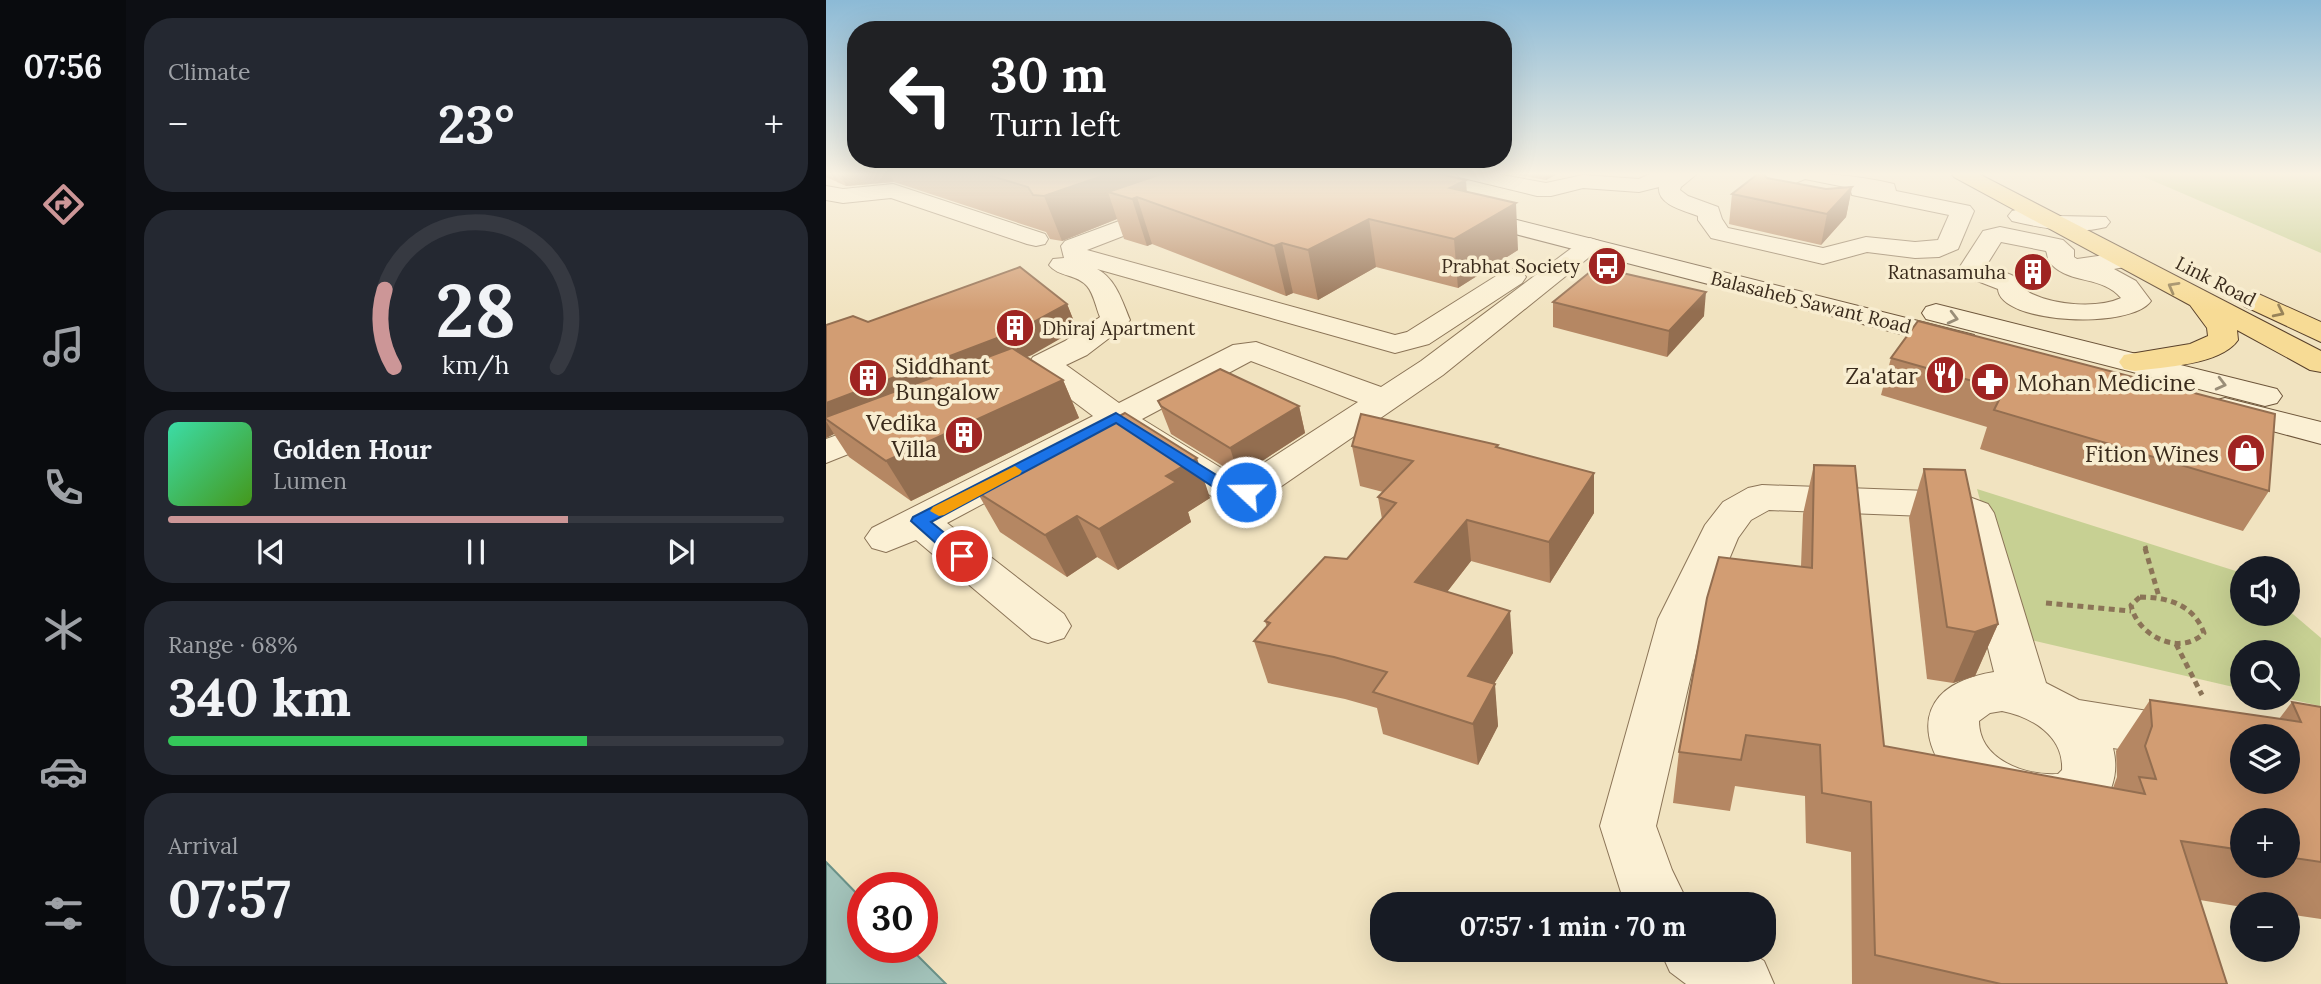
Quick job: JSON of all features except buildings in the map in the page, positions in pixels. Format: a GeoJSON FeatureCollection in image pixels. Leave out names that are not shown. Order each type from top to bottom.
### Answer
{"type":"FeatureCollection","features":[{"type":"Feature","properties":{"kind":"main road"},"geometry":{"type":"LineString","coordinates":[[2051,219],[2203,303],[2321,363]]}},
{"type":"Feature","properties":{"kind":"main road","name":"Link Road"},"geometry":{"type":"LineString","coordinates":[[2092,219],[2321,332]]}},
{"type":"Feature","properties":{"kind":"main road"},"geometry":{"type":"LineString","coordinates":[[2136,362],[2198,352],[2223,340],[2222,328],[2203,303]]}},
{"type":"Feature","properties":{"kind":"street"},"geometry":{"type":"LineString","coordinates":[[976,219],[1036,239]]}},
{"type":"Feature","properties":{"kind":"street"},"geometry":{"type":"LineString","coordinates":[[1144,219],[1073,246],[1074,254],[1395,344],[1418,338],[1565,235]]}},
{"type":"Feature","properties":{"kind":"street","name":"Balasaheb Sawant Road"},"geometry":{"type":"LineString","coordinates":[[1508,219],[2321,433]]}},
{"type":"Feature","properties":{"kind":"street"},"geometry":{"type":"LineString","coordinates":[[1710,219],[1720,233],[1823,256],[1866,244],[1915,250],[1939,249],[1949,244],[1960,219]]}},
{"type":"Feature","properties":{"kind":"street"},"geometry":{"type":"LineString","coordinates":[[2032,219],[2059,223],[2098,222]]}},
{"type":"Feature","properties":{"kind":"street"},"geometry":{"type":"LineString","coordinates":[[2073,267],[2120,282],[2133,291],[2137,301],[2118,309],[2089,312],[2032,303],[2011,293],[2012,287],[2007,282],[1984,276],[1972,268],[1992,236],[2000,234],[2054,245],[2061,250],[2061,260],[2073,267],[2126,260]]}},
{"type":"Feature","properties":{"kind":"street"},"geometry":{"type":"LineString","coordinates":[[1062,265],[1088,273],[1101,281],[1115,320],[1076,348],[1031,369],[1116,417],[1233,492],[1246,492],[1432,368],[1565,235]]}},
{"type":"Feature","properties":{"kind":"street","name":"Balasaheb Sawant Road"},"geometry":{"type":"LineString","coordinates":[[1565,235],[2136,362],[2321,410]]}},
{"type":"Feature","properties":{"kind":"street"},"geometry":{"type":"LineString","coordinates":[[1048,626],[902,530],[1233,356],[1256,351],[1384,400]]}},
{"type":"Feature","properties":{"kind":"street"},"geometry":{"type":"LineString","coordinates":[[826,452],[916,416]]}},
{"type":"Feature","properties":{"kind":"street"},"geometry":{"type":"LineString","coordinates":[[1651,892],[1628,827],[1681,619],[1719,535],[1737,510],[1762,497],[1955,505],[1974,513],[1996,598],[2046,707],[2230,745]]}},
{"type":"Feature","properties":{"kind":"street"},"geometry":{"type":"LineString","coordinates":[[1709,962],[1741,984]]}},
{"type":"Feature","properties":{"kind":"path"},"geometry":{"type":"LineString","coordinates":[[2145,546],[2159,597]]}},
{"type":"Feature","properties":{"kind":"path"},"geometry":{"type":"LineString","coordinates":[[2140,597],[2159,597],[2191,611],[2204,632],[2195,642],[2164,640],[2141,626],[2131,611],[2132,605],[2140,597]]}},
{"type":"Feature","properties":{"kind":"path"},"geometry":{"type":"LineString","coordinates":[[1996,598],[2131,611]]}},
{"type":"Feature","properties":{"kind":"green space"},"geometry":{"type":"Polygon","coordinates":[[[2242,219],[2321,219],[2321,253],[2242,219]]]}},
{"type":"Feature","properties":{"kind":"green space"},"geometry":{"type":"Polygon","coordinates":[[[1977,489],[2230,569],[2230,626],[2300,626],[2300,620],[2321,638],[2320,706],[2300,701],[2300,640],[2230,640],[2230,686],[2027,639],[2005,592],[1977,489]]]}},
{"type":"Feature","properties":{"kind":"water"},"geometry":{"type":"Polygon","coordinates":[[[826,862],[847,884],[847,963],[925,963],[946,984],[826,984],[826,862]]]}},
{"type":"Feature","properties":{"kind":"slow traffic"},"geometry":{"type":"LineString","coordinates":[[939,511],[1015,471]]}},
{"type":"Feature","properties":{"kind":"place","name":"Prabhat Society"},"geometry":{"type":"Point","coordinates":[1607,266]}},
{"type":"Feature","properties":{"kind":"place","name":"Ratnasamuha"},"geometry":{"type":"Point","coordinates":[2033,272]}},
{"type":"Feature","properties":{"kind":"place","name":"Dhiraj Apartment"},"geometry":{"type":"Point","coordinates":[1015,328]}},
{"type":"Feature","properties":{"kind":"place","name":"Za'atar"},"geometry":{"type":"Point","coordinates":[1945,375]}},
{"type":"Feature","properties":{"kind":"place","name":"Siddhant Bungalow"},"geometry":{"type":"Point","coordinates":[868,378]}},
{"type":"Feature","properties":{"kind":"place","name":"Mohan Medicine"},"geometry":{"type":"Point","coordinates":[1990,382]}},
{"type":"Feature","properties":{"kind":"place","name":"Vedika Villa"},"geometry":{"type":"Point","coordinates":[964,435]}},
{"type":"Feature","properties":{"kind":"place","name":"Fition Wines"},"geometry":{"type":"Point","coordinates":[2246,453]}},
{"type":"Feature","properties":{"kind":"route"},"geometry":{"type":"LineString","coordinates":[[962,556],[919,521],[1116,417],[1233,492],[1246,492]]}}]}
